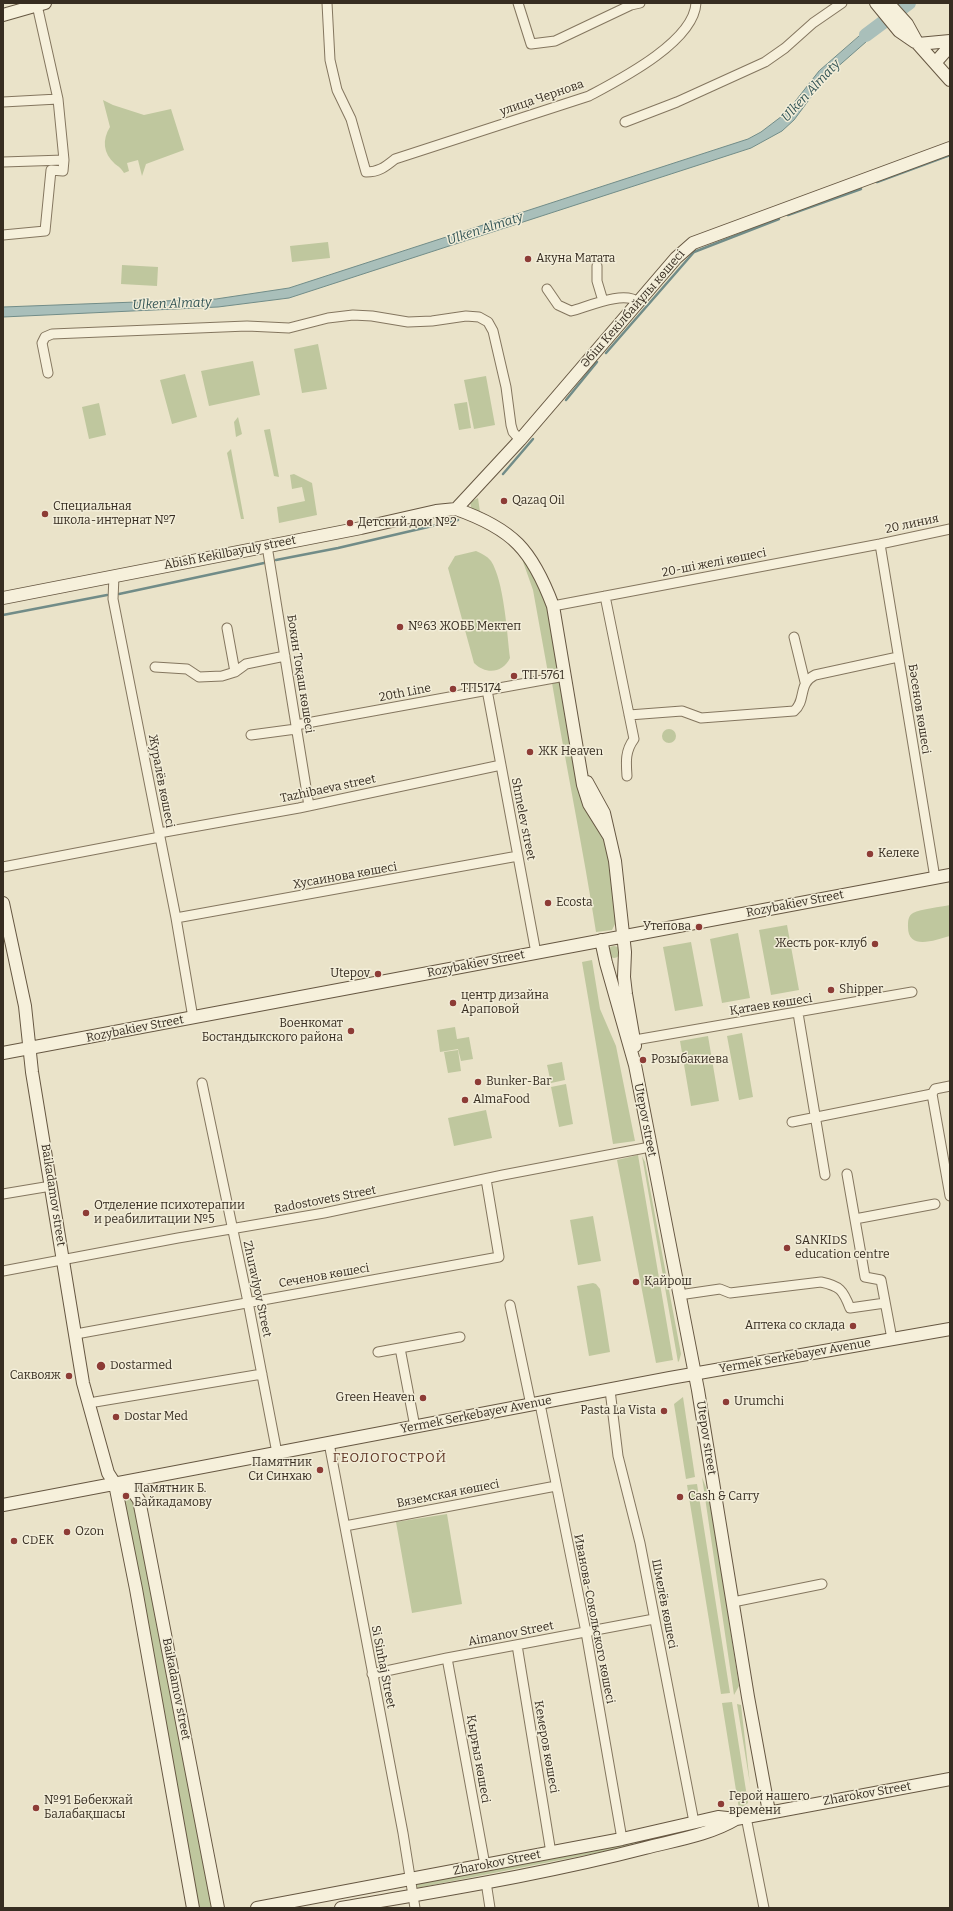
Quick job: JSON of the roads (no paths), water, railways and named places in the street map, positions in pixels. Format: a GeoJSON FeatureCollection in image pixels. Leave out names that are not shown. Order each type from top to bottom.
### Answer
{"type":"FeatureCollection","features":[{"type":"Feature","properties":{"kind":"street","name":"улица Чернова"},"geometry":{"type":"LineString","coordinates":[[328,3],[330,60],[337,90],[351,120],[366,172],[382,170],[395,159],[589,96],[652,60],[681,34],[690,21],[696,3]]}},
{"type":"Feature","properties":{"kind":"street"},"geometry":{"type":"LineString","coordinates":[[518,3],[531,44],[555,41],[631,5],[640,3]]}},
{"type":"Feature","properties":{"kind":"street"},"geometry":{"type":"LineString","coordinates":[[626,122],[705,90],[765,62],[785,48],[813,23],[842,3]]}},
{"type":"Feature","properties":{"kind":"street"},"geometry":{"type":"LineString","coordinates":[[3,15],[41,4],[58,99],[64,160],[63,171],[51,170],[45,231],[3,235]]}},
{"type":"Feature","properties":{"kind":"street"},"geometry":{"type":"LineString","coordinates":[[881,5],[950,80]]}},
{"type":"Feature","properties":{"kind":"street"},"geometry":{"type":"LineString","coordinates":[[918,44],[950,40]]}},
{"type":"Feature","properties":{"kind":"street"},"geometry":{"type":"LineString","coordinates":[[935,63],[950,46]]}},
{"type":"Feature","properties":{"kind":"street"},"geometry":{"type":"LineString","coordinates":[[3,102],[58,99]]}},
{"type":"Feature","properties":{"kind":"street","name":"Әбіш Кекілбайұлы көшесі"},"geometry":{"type":"LineString","coordinates":[[456,508],[520,440],[676,258],[692,243],[950,148]]}},
{"type":"Feature","properties":{"kind":"street"},"geometry":{"type":"LineString","coordinates":[[3,162],[64,160]]}},
{"type":"Feature","properties":{"kind":"street"},"geometry":{"type":"LineString","coordinates":[[597,266],[597,281],[603,301]]}},
{"type":"Feature","properties":{"kind":"street"},"geometry":{"type":"LineString","coordinates":[[547,289],[558,304],[571,311],[603,301],[630,297],[638,302]]}},
{"type":"Feature","properties":{"kind":"street"},"geometry":{"type":"LineString","coordinates":[[48,373],[42,344],[45,337],[52,334],[248,326],[289,328],[328,318],[353,315],[408,322],[432,321],[466,316],[479,317],[488,322],[493,331],[506,387],[511,425],[513,432],[520,440]]}},
{"type":"Feature","properties":{"kind":"street","name":"Abish Kekilbayuly street"},"geometry":{"type":"LineString","coordinates":[[3,598],[456,508]]}},
{"type":"Feature","properties":{"kind":"street","name":"Utepov street"},"geometry":{"type":"LineString","coordinates":[[456,508],[493,524],[511,536],[536,567],[546,586],[553,606],[582,770],[604,813],[615,861],[623,936],[626,994],[635,1040],[635,1065]]}},
{"type":"Feature","properties":{"kind":"street","name":"20 линия"},"geometry":{"type":"LineString","coordinates":[[880,544],[950,528]]}},
{"type":"Feature","properties":{"kind":"street","name":"20-ші желі көшесі"},"geometry":{"type":"LineString","coordinates":[[553,606],[880,544]]}},
{"type":"Feature","properties":{"kind":"street","name":"Бәсенов көшесі"},"geometry":{"type":"LineString","coordinates":[[880,544],[935,878]]}},
{"type":"Feature","properties":{"kind":"street","name":"Бокин Тоқаш көшесі"},"geometry":{"type":"LineString","coordinates":[[267,546],[310,806]]}},
{"type":"Feature","properties":{"kind":"street","name":"Журалёв көшесі"},"geometry":{"type":"LineString","coordinates":[[114,576],[113,599],[176,918],[192,1018]]}},
{"type":"Feature","properties":{"kind":"street"},"geometry":{"type":"LineString","coordinates":[[606,596],[634,739],[628,748],[626,760],[627,776]]}},
{"type":"Feature","properties":{"kind":"street"},"geometry":{"type":"LineString","coordinates":[[227,628],[235,672]]}},
{"type":"Feature","properties":{"kind":"street"},"geometry":{"type":"LineString","coordinates":[[629,715],[682,711],[701,718],[794,711],[800,703],[805,682],[794,637]]}},
{"type":"Feature","properties":{"kind":"street"},"geometry":{"type":"LineString","coordinates":[[155,667],[187,669],[199,677],[222,676],[235,672],[246,664],[285,656]]}},
{"type":"Feature","properties":{"kind":"street"},"geometry":{"type":"LineString","coordinates":[[805,682],[815,675],[898,657]]}},
{"type":"Feature","properties":{"kind":"street","name":"20th Line"},"geometry":{"type":"LineString","coordinates":[[251,735],[566,676]]}},
{"type":"Feature","properties":{"kind":"street","name":"Shmelev street"},"geometry":{"type":"LineString","coordinates":[[487,690],[536,953]]}},
{"type":"Feature","properties":{"kind":"street","name":"Tazhibaeva street"},"geometry":{"type":"LineString","coordinates":[[3,867],[310,806],[501,765]]}},
{"type":"Feature","properties":{"kind":"street","name":"Хусаинова көшесі"},"geometry":{"type":"LineString","coordinates":[[176,918],[518,856]]}},
{"type":"Feature","properties":{"kind":"street","name":"Rozybakiev Street"},"geometry":{"type":"LineString","coordinates":[[3,1053],[950,875]]}},
{"type":"Feature","properties":{"kind":"street","name":"Baikadamov street"},"geometry":{"type":"LineString","coordinates":[[3,903],[19,970],[32,1072],[86,1396],[108,1473],[115,1484],[134,1577],[193,1908]]}},
{"type":"Feature","properties":{"kind":"street","name":"Utepov street"},"geometry":{"type":"LineString","coordinates":[[602,940],[606,963],[635,1065],[695,1374],[769,1812]]}},
{"type":"Feature","properties":{"kind":"street","name":"Қатаев көшесі"},"geometry":{"type":"LineString","coordinates":[[635,1040],[798,1013],[912,992]]}},
{"type":"Feature","properties":{"kind":"street"},"geometry":{"type":"LineString","coordinates":[[798,1013],[826,1175]]}},
{"type":"Feature","properties":{"kind":"street","name":"Zhuravlyov Street"},"geometry":{"type":"LineString","coordinates":[[202,1084],[248,1302],[277,1453]]}},
{"type":"Feature","properties":{"kind":"street"},"geometry":{"type":"LineString","coordinates":[[950,1086],[935,1089],[932,1094],[950,1196]]}},
{"type":"Feature","properties":{"kind":"street"},"geometry":{"type":"LineString","coordinates":[[792,1122],[932,1094]]}},
{"type":"Feature","properties":{"kind":"street","name":"Radostovets Street"},"geometry":{"type":"LineString","coordinates":[[3,1271],[324,1213],[520,1170],[650,1147]]}},
{"type":"Feature","properties":{"kind":"street"},"geometry":{"type":"LineString","coordinates":[[847,1174],[864,1277],[881,1280],[892,1339]]}},
{"type":"Feature","properties":{"kind":"street","name":"Сеченов көшесі"},"geometry":{"type":"LineString","coordinates":[[76,1334],[499,1257],[486,1178]]}},
{"type":"Feature","properties":{"kind":"street"},"geometry":{"type":"LineString","coordinates":[[3,1194],[51,1186]]}},
{"type":"Feature","properties":{"kind":"street"},"geometry":{"type":"LineString","coordinates":[[855,1219],[935,1204]]}},
{"type":"Feature","properties":{"kind":"street"},"geometry":{"type":"LineString","coordinates":[[679,1295],[720,1289],[730,1293],[821,1282],[836,1285],[844,1294],[850,1308],[885,1303]]}},
{"type":"Feature","properties":{"kind":"street","name":"Иванова-Сокольского көшесі"},"geometry":{"type":"LineString","coordinates":[[510,1305],[556,1486],[586,1632],[622,1839]]}},
{"type":"Feature","properties":{"kind":"street","name":"Yermek Serkebayev Avenue"},"geometry":{"type":"LineString","coordinates":[[3,1505],[695,1374],[950,1328]]}},
{"type":"Feature","properties":{"kind":"street"},"geometry":{"type":"LineString","coordinates":[[378,1352],[460,1337]]}},
{"type":"Feature","properties":{"kind":"street"},"geometry":{"type":"LineString","coordinates":[[400,1348],[415,1427]]}},
{"type":"Feature","properties":{"kind":"street"},"geometry":{"type":"LineString","coordinates":[[95,1402],[262,1374]]}},
{"type":"Feature","properties":{"kind":"street","name":"Шмелёв көшесі"},"geometry":{"type":"LineString","coordinates":[[610,1390],[618,1456],[640,1543],[694,1822]]}},
{"type":"Feature","properties":{"kind":"street","name":"Si Sinhaj Street"},"geometry":{"type":"LineString","coordinates":[[329,1443],[415,1908]]}},
{"type":"Feature","properties":{"kind":"street","name":"Baikadamov street"},"geometry":{"type":"LineString","coordinates":[[115,1484],[132,1490],[139,1500],[218,1908]]}},
{"type":"Feature","properties":{"kind":"street","name":"Вяземская көшесі"},"geometry":{"type":"LineString","coordinates":[[345,1526],[556,1486]]}},
{"type":"Feature","properties":{"kind":"street"},"geometry":{"type":"LineString","coordinates":[[134,1577],[154,1572]]}},
{"type":"Feature","properties":{"kind":"street"},"geometry":{"type":"LineString","coordinates":[[733,1602],[822,1584]]}},
{"type":"Feature","properties":{"kind":"street","name":"Aimanov Street"},"geometry":{"type":"LineString","coordinates":[[372,1674],[447,1658],[654,1619]]}},
{"type":"Feature","properties":{"kind":"street","name":"Кемеров көшесі"},"geometry":{"type":"LineString","coordinates":[[517,1645],[551,1853]]}},
{"type":"Feature","properties":{"kind":"street","name":"Қырғыз көшесі"},"geometry":{"type":"LineString","coordinates":[[447,1658],[485,1865]]}},
{"type":"Feature","properties":{"kind":"street","name":"Zharokov Street"},"geometry":{"type":"LineString","coordinates":[[257,1908],[622,1839],[718,1817],[741,1818],[950,1779]]}},
{"type":"Feature","properties":{"kind":"street"},"geometry":{"type":"LineString","coordinates":[[741,1818],[764,1908]]}},
{"type":"Feature","properties":{"kind":"street","name":"Zharokov Street"},"geometry":{"type":"LineString","coordinates":[[341,1908],[486,1882],[625,1853],[720,1829],[741,1818]]}},
{"type":"Feature","properties":{"kind":"street"},"geometry":{"type":"LineString","coordinates":[[486,1882],[490,1908]]}},
{"type":"Feature","properties":{"kind":"water"},"geometry":{"type":"Polygon","coordinates":[[[878,20],[883,27],[826,77],[794,120],[782,131],[751,148],[289,298],[218,307],[3,317],[3,307],[216,299],[289,288],[748,139],[761,132],[786,113],[819,71],[878,20]]]}},
{"type":"Feature","properties":{"kind":"waterway","name":"Ulken Almaty"},"geometry":{"type":"LineString","coordinates":[[866,35],[909,3]]}},
{"type":"Feature","properties":{"kind":"waterway"},"geometry":{"type":"LineString","coordinates":[[877,182],[950,155]]}},
{"type":"Feature","properties":{"kind":"waterway"},"geometry":{"type":"LineString","coordinates":[[788,215],[861,189]]}},
{"type":"Feature","properties":{"kind":"waterway"},"geometry":{"type":"LineString","coordinates":[[606,353],[694,252],[779,219]]}},
{"type":"Feature","properties":{"kind":"waterway"},"geometry":{"type":"LineString","coordinates":[[566,400],[597,362]]}},
{"type":"Feature","properties":{"kind":"waterway"},"geometry":{"type":"LineString","coordinates":[[503,474],[533,439]]}},
{"type":"Feature","properties":{"kind":"waterway"},"geometry":{"type":"LineString","coordinates":[[276,560],[338,548],[458,520]]}},
{"type":"Feature","properties":{"kind":"waterway"},"geometry":{"type":"LineString","coordinates":[[119,594],[264,563]]}},
{"type":"Feature","properties":{"kind":"waterway"},"geometry":{"type":"LineString","coordinates":[[3,615],[107,595]]}},
{"type":"Feature","properties":{"kind":"place","name":"Акуна Матата"},"geometry":{"type":"Point","coordinates":[528,259]}},
{"type":"Feature","properties":{"kind":"place","name":"Qazaq Oil"},"geometry":{"type":"Point","coordinates":[504,501]}},
{"type":"Feature","properties":{"kind":"place","name":"Специальная школа-интернат №7"},"geometry":{"type":"Point","coordinates":[45,514]}},
{"type":"Feature","properties":{"kind":"place","name":"Детский дом №2"},"geometry":{"type":"Point","coordinates":[350,523]}},
{"type":"Feature","properties":{"kind":"place","name":"№63 ЖОББ Мектеп"},"geometry":{"type":"Point","coordinates":[400,627]}},
{"type":"Feature","properties":{"kind":"place","name":"ТП 5761"},"geometry":{"type":"Point","coordinates":[514,676]}},
{"type":"Feature","properties":{"kind":"place","name":"ТП5174"},"geometry":{"type":"Point","coordinates":[453,689]}},
{"type":"Feature","properties":{"kind":"place","name":"ЖК Heaven"},"geometry":{"type":"Point","coordinates":[530,752]}},
{"type":"Feature","properties":{"kind":"place","name":"Келеке"},"geometry":{"type":"Point","coordinates":[870,854]}},
{"type":"Feature","properties":{"kind":"place","name":"Ecosta"},"geometry":{"type":"Point","coordinates":[548,903]}},
{"type":"Feature","properties":{"kind":"place","name":"Утепова"},"geometry":{"type":"Point","coordinates":[699,927]}},
{"type":"Feature","properties":{"kind":"place","name":"Жесть рок-клуб"},"geometry":{"type":"Point","coordinates":[875,944]}},
{"type":"Feature","properties":{"kind":"place","name":"Utepov"},"geometry":{"type":"Point","coordinates":[378,974]}},
{"type":"Feature","properties":{"kind":"place","name":"Shipper"},"geometry":{"type":"Point","coordinates":[831,990]}},
{"type":"Feature","properties":{"kind":"place","name":"центр дизайна Араповой"},"geometry":{"type":"Point","coordinates":[453,1003]}},
{"type":"Feature","properties":{"kind":"place","name":"Военкомат Бостандыкского района"},"geometry":{"type":"Point","coordinates":[351,1031]}},
{"type":"Feature","properties":{"kind":"place","name":"Розыбакиева"},"geometry":{"type":"Point","coordinates":[643,1060]}},
{"type":"Feature","properties":{"kind":"place","name":"Bunker-Bar"},"geometry":{"type":"Point","coordinates":[478,1082]}},
{"type":"Feature","properties":{"kind":"place","name":"AlmaFood"},"geometry":{"type":"Point","coordinates":[465,1100]}},
{"type":"Feature","properties":{"kind":"place","name":"Отделение психотерапии и реабилитации №5"},"geometry":{"type":"Point","coordinates":[86,1213]}},
{"type":"Feature","properties":{"kind":"place","name":"SANKIDS education centre"},"geometry":{"type":"Point","coordinates":[787,1248]}},
{"type":"Feature","properties":{"kind":"place","name":"Қайрош"},"geometry":{"type":"Point","coordinates":[636,1282]}},
{"type":"Feature","properties":{"kind":"place","name":"Аптека со склада"},"geometry":{"type":"Point","coordinates":[853,1326]}},
{"type":"Feature","properties":{"kind":"place","name":"Dostarmed"},"geometry":{"type":"Point","coordinates":[101,1366]}},
{"type":"Feature","properties":{"kind":"place","name":"Саквояж"},"geometry":{"type":"Point","coordinates":[69,1376]}},
{"type":"Feature","properties":{"kind":"place","name":"Green Heaven"},"geometry":{"type":"Point","coordinates":[423,1398]}},
{"type":"Feature","properties":{"kind":"place","name":"Urumchi"},"geometry":{"type":"Point","coordinates":[726,1402]}},
{"type":"Feature","properties":{"kind":"place","name":"Pasta La Vista"},"geometry":{"type":"Point","coordinates":[664,1411]}},
{"type":"Feature","properties":{"kind":"place","name":"Dostar Med"},"geometry":{"type":"Point","coordinates":[116,1417]}},
{"type":"Feature","properties":{"kind":"place","name":"Памятник Си Синхаю"},"geometry":{"type":"Point","coordinates":[320,1470]}},
{"type":"Feature","properties":{"kind":"place","name":"Памятник Б. Байкадамову"},"geometry":{"type":"Point","coordinates":[126,1496]}},
{"type":"Feature","properties":{"kind":"place","name":"Cash & Carry"},"geometry":{"type":"Point","coordinates":[680,1497]}},
{"type":"Feature","properties":{"kind":"place","name":"Ozon"},"geometry":{"type":"Point","coordinates":[67,1532]}},
{"type":"Feature","properties":{"kind":"place","name":"CDEK"},"geometry":{"type":"Point","coordinates":[14,1541]}},
{"type":"Feature","properties":{"kind":"place","name":"Герой нашего времени"},"geometry":{"type":"Point","coordinates":[721,1804]}},
{"type":"Feature","properties":{"kind":"place","name":"№91 Бөбекжай Балабақшасы"},"geometry":{"type":"Point","coordinates":[36,1808]}},
{"type":"Feature","properties":{"kind":"district","name":"ГЕОЛОГОСТРОЙ"},"geometry":{"type":"Point","coordinates":[390,1458]}}]}
